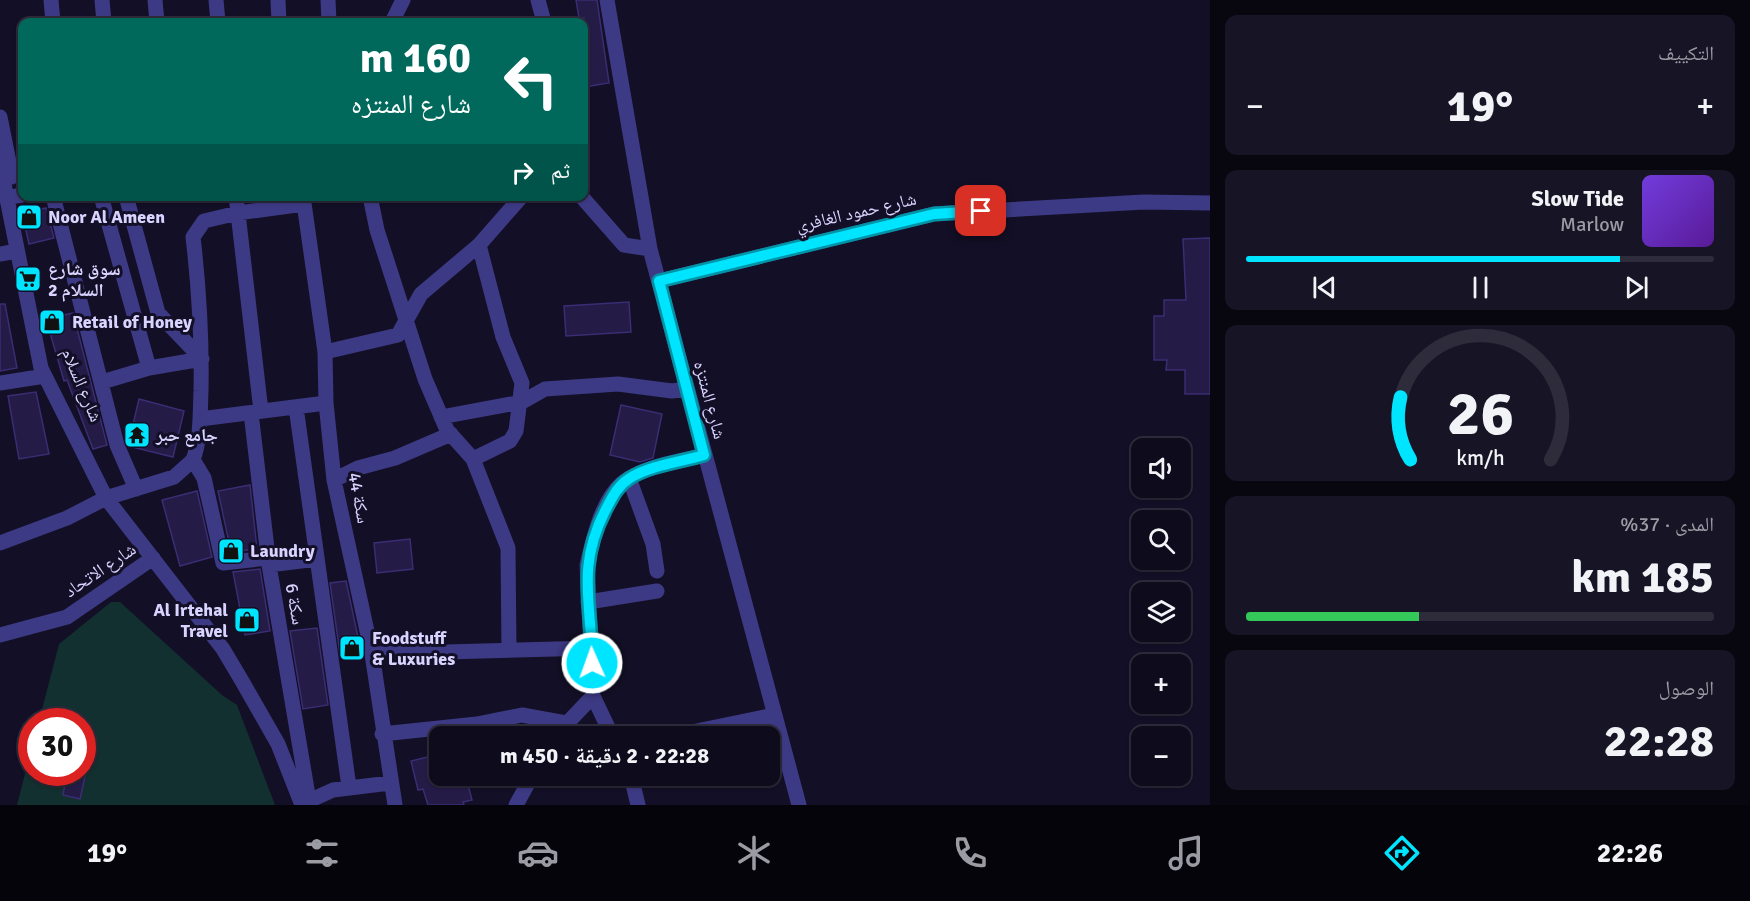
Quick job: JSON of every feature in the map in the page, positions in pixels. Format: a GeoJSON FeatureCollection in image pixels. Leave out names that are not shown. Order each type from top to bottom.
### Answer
{"type":"FeatureCollection","features":[{"type":"Feature","properties":{"kind":"street"},"geometry":{"type":"LineString","coordinates":[[51,0],[53,18]]}},
{"type":"Feature","properties":{"kind":"street"},"geometry":{"type":"LineString","coordinates":[[102,0],[104,18]]}},
{"type":"Feature","properties":{"kind":"street"},"geometry":{"type":"LineString","coordinates":[[155,0],[157,18]]}},
{"type":"Feature","properties":{"kind":"street"},"geometry":{"type":"LineString","coordinates":[[216,0],[218,18]]}},
{"type":"Feature","properties":{"kind":"street"},"geometry":{"type":"LineString","coordinates":[[278,0],[279,18]]}},
{"type":"Feature","properties":{"kind":"street"},"geometry":{"type":"LineString","coordinates":[[328,0],[329,18]]}},
{"type":"Feature","properties":{"kind":"street"},"geometry":{"type":"LineString","coordinates":[[394,18],[403,0]]}},
{"type":"Feature","properties":{"kind":"street"},"geometry":{"type":"LineString","coordinates":[[538,0],[542,18]]}},
{"type":"Feature","properties":{"kind":"street","name":"شارع المنتزه"},"geometry":{"type":"LineString","coordinates":[[607,0],[650,249],[799,805]]}},
{"type":"Feature","properties":{"kind":"street","name":"شارع السلام"},"geometry":{"type":"LineString","coordinates":[[0,117],[18,192]]}},
{"type":"Feature","properties":{"kind":"street","name":"شارع السلام"},"geometry":{"type":"LineString","coordinates":[[0,164],[45,376],[123,519],[223,649],[278,744],[304,803]]}},
{"type":"Feature","properties":{"kind":"street","name":"شارع السلام"},"geometry":{"type":"LineString","coordinates":[[20,201],[29,276],[50,364],[110,497]]}},
{"type":"Feature","properties":{"kind":"street"},"geometry":{"type":"LineString","coordinates":[[54,201],[117,445],[136,489]]}},
{"type":"Feature","properties":{"kind":"street"},"geometry":{"type":"LineString","coordinates":[[102,201],[149,368]]}},
{"type":"Feature","properties":{"kind":"street"},"geometry":{"type":"LineString","coordinates":[[127,201],[158,313],[202,359]]}},
{"type":"Feature","properties":{"kind":"street","name":"سكة 6"},"geometry":{"type":"LineString","coordinates":[[237,201],[268,561],[304,803]]}},
{"type":"Feature","properties":{"kind":"street"},"geometry":{"type":"LineString","coordinates":[[0,543],[67,518],[110,497],[174,477],[193,460],[197,448],[200,419],[202,359],[201,309],[193,237],[204,221],[299,201]]}},
{"type":"Feature","properties":{"kind":"street","name":"سكة 44"},"geometry":{"type":"LineString","coordinates":[[304,201],[325,352],[326,404],[334,480],[372,654],[382,734],[395,805]]}},
{"type":"Feature","properties":{"kind":"street"},"geometry":{"type":"LineString","coordinates":[[371,201],[377,230],[420,366],[441,417],[451,434],[473,459],[508,548],[509,650]]}},
{"type":"Feature","properties":{"kind":"street"},"geometry":{"type":"LineString","coordinates":[[325,352],[390,339],[398,335],[421,294],[479,245],[518,201]]}},
{"type":"Feature","properties":{"kind":"street"},"geometry":{"type":"LineString","coordinates":[[585,201],[624,245],[650,249]]}},
{"type":"Feature","properties":{"kind":"street","name":"شارع حمود الغافري"},"geometry":{"type":"LineString","coordinates":[[659,281],[934,214],[1144,202],[1210,203]]}},
{"type":"Feature","properties":{"kind":"street"},"geometry":{"type":"LineString","coordinates":[[473,459],[510,441],[516,431],[522,402],[522,383],[519,372],[503,337],[479,245]]}},
{"type":"Feature","properties":{"kind":"street"},"geometry":{"type":"LineString","coordinates":[[0,254],[17,251]]}},
{"type":"Feature","properties":{"kind":"street"},"geometry":{"type":"LineString","coordinates":[[102,382],[149,368],[202,359]]}},
{"type":"Feature","properties":{"kind":"street"},"geometry":{"type":"LineString","coordinates":[[0,383],[45,376]]}},
{"type":"Feature","properties":{"kind":"street"},"geometry":{"type":"LineString","coordinates":[[441,417],[522,402],[545,389],[618,384],[672,391],[686,389]]}},
{"type":"Feature","properties":{"kind":"street"},"geometry":{"type":"LineString","coordinates":[[200,419],[326,404]]}},
{"type":"Feature","properties":{"kind":"street"},"geometry":{"type":"LineString","coordinates":[[296,407],[348,787]]}},
{"type":"Feature","properties":{"kind":"street"},"geometry":{"type":"LineString","coordinates":[[334,480],[451,434]]}},
{"type":"Feature","properties":{"kind":"street"},"geometry":{"type":"LineString","coordinates":[[607,726],[593,696],[587,565],[592,546],[611,498],[620,485],[630,478],[704,455]]}},
{"type":"Feature","properties":{"kind":"street"},"geometry":{"type":"LineString","coordinates":[[193,460],[204,478],[223,563],[317,559]]}},
{"type":"Feature","properties":{"kind":"street"},"geometry":{"type":"LineString","coordinates":[[630,478],[653,544],[657,571]]}},
{"type":"Feature","properties":{"kind":"street","name":"شارع الاتحاد"},"geometry":{"type":"LineString","coordinates":[[0,634],[67,616],[153,558]]}},
{"type":"Feature","properties":{"kind":"street"},"geometry":{"type":"LineString","coordinates":[[588,602],[657,591]]}},
{"type":"Feature","properties":{"kind":"street"},"geometry":{"type":"LineString","coordinates":[[372,654],[592,648]]}},
{"type":"Feature","properties":{"kind":"street"},"geometry":{"type":"LineString","coordinates":[[563,726],[593,696]]}},
{"type":"Feature","properties":{"kind":"street"},"geometry":{"type":"LineString","coordinates":[[382,734],[477,724],[522,715],[566,723]]}},
{"type":"Feature","properties":{"kind":"street"},"geometry":{"type":"LineString","coordinates":[[721,726],[774,715]]}},
{"type":"Feature","properties":{"kind":"street"},"geometry":{"type":"LineString","coordinates":[[304,803],[348,787],[390,783]]}},
{"type":"Feature","properties":{"kind":"street"},"geometry":{"type":"LineString","coordinates":[[516,805],[526,786]]}},
{"type":"Feature","properties":{"kind":"street"},"geometry":{"type":"LineString","coordinates":[[633,786],[638,805]]}},
{"type":"Feature","properties":{"kind":"green space"},"geometry":{"type":"Polygon","coordinates":[[[111,602],[120,602],[222,695],[237,705],[275,805],[17,805],[22,786],[96,786],[96,708],[42,708],[59,644],[111,602]]]}},
{"type":"Feature","properties":{"kind":"building"},"geometry":{"type":"Polygon","coordinates":[[[576,0],[597,0],[609,83],[588,86],[588,18],[579,18],[576,0]]]}},
{"type":"Feature","properties":{"kind":"building"},"geometry":{"type":"Polygon","coordinates":[[[46,208],[54,238],[29,244],[22,213],[46,208]]]}},
{"type":"Feature","properties":{"kind":"building"},"geometry":{"type":"Polygon","coordinates":[[[1210,238],[1210,394],[1185,394],[1185,370],[1166,370],[1167,360],[1154,360],[1154,316],[1164,316],[1164,300],[1186,300],[1183,239],[1210,238]]]}},
{"type":"Feature","properties":{"kind":"building"},"geometry":{"type":"Polygon","coordinates":[[[629,302],[631,332],[566,336],[564,306],[629,302]]]}},
{"type":"Feature","properties":{"kind":"building"},"geometry":{"type":"Polygon","coordinates":[[[0,304],[5,304],[17,368],[0,371],[0,304]]]}},
{"type":"Feature","properties":{"kind":"building"},"geometry":{"type":"Polygon","coordinates":[[[73,313],[107,445],[93,449],[67,380],[64,381],[46,319],[73,313]]]}},
{"type":"Feature","properties":{"kind":"building"},"geometry":{"type":"Polygon","coordinates":[[[36,392],[49,454],[19,459],[8,396],[36,392]]]}},
{"type":"Feature","properties":{"kind":"building"},"geometry":{"type":"Polygon","coordinates":[[[139,399],[184,411],[173,457],[128,446],[139,399]]]}},
{"type":"Feature","properties":{"kind":"building"},"geometry":{"type":"Polygon","coordinates":[[[621,405],[662,414],[653,458],[640,462],[610,455],[621,405]]]}},
{"type":"Feature","properties":{"kind":"building"},"geometry":{"type":"Polygon","coordinates":[[[250,485],[257,549],[231,552],[218,491],[250,485]]]}},
{"type":"Feature","properties":{"kind":"building"},"geometry":{"type":"Polygon","coordinates":[[[197,491],[212,557],[180,566],[162,500],[197,491]]]}},
{"type":"Feature","properties":{"kind":"building"},"geometry":{"type":"Polygon","coordinates":[[[410,539],[413,569],[377,573],[374,543],[410,539]]]}},
{"type":"Feature","properties":{"kind":"building"},"geometry":{"type":"Polygon","coordinates":[[[260,569],[270,631],[245,635],[233,572],[260,569]]]}},
{"type":"Feature","properties":{"kind":"building"},"geometry":{"type":"Polygon","coordinates":[[[346,581],[361,651],[340,654],[330,583],[346,581]]]}},
{"type":"Feature","properties":{"kind":"building"},"geometry":{"type":"Polygon","coordinates":[[[317,628],[328,705],[303,709],[290,631],[317,628]]]}},
{"type":"Feature","properties":{"kind":"building"},"geometry":{"type":"Polygon","coordinates":[[[429,757],[429,786],[468,786],[472,800],[463,802],[464,805],[428,805],[423,789],[418,790],[411,761],[429,757]]]}},
{"type":"Feature","properties":{"kind":"building"},"geometry":{"type":"Polygon","coordinates":[[[65,786],[83,786],[80,799],[63,795],[65,786]]]}},
{"type":"Feature","properties":{"kind":"place","name":"Noor Al Ameen"},"geometry":{"type":"Point","coordinates":[29,217]}},
{"type":"Feature","properties":{"kind":"place","name":"سوق شارع السلام 2"},"geometry":{"type":"Point","coordinates":[28,279]}},
{"type":"Feature","properties":{"kind":"place","name":"Retail of Honey"},"geometry":{"type":"Point","coordinates":[52,322]}},
{"type":"Feature","properties":{"kind":"place","name":"جامع حبر"},"geometry":{"type":"Point","coordinates":[137,435]}},
{"type":"Feature","properties":{"kind":"place","name":"Laundry"},"geometry":{"type":"Point","coordinates":[231,551]}},
{"type":"Feature","properties":{"kind":"place","name":"Al Irtehal Travel"},"geometry":{"type":"Point","coordinates":[247,620]}},
{"type":"Feature","properties":{"kind":"place","name":"Foodstuff & Luxuries"},"geometry":{"type":"Point","coordinates":[352,648]}},
{"type":"Feature","properties":{"kind":"route"},"geometry":{"type":"LineString","coordinates":[[592,663],[587,565],[611,498],[620,485],[640,473],[704,455],[659,281],[934,214],[981,211]]}}]}
